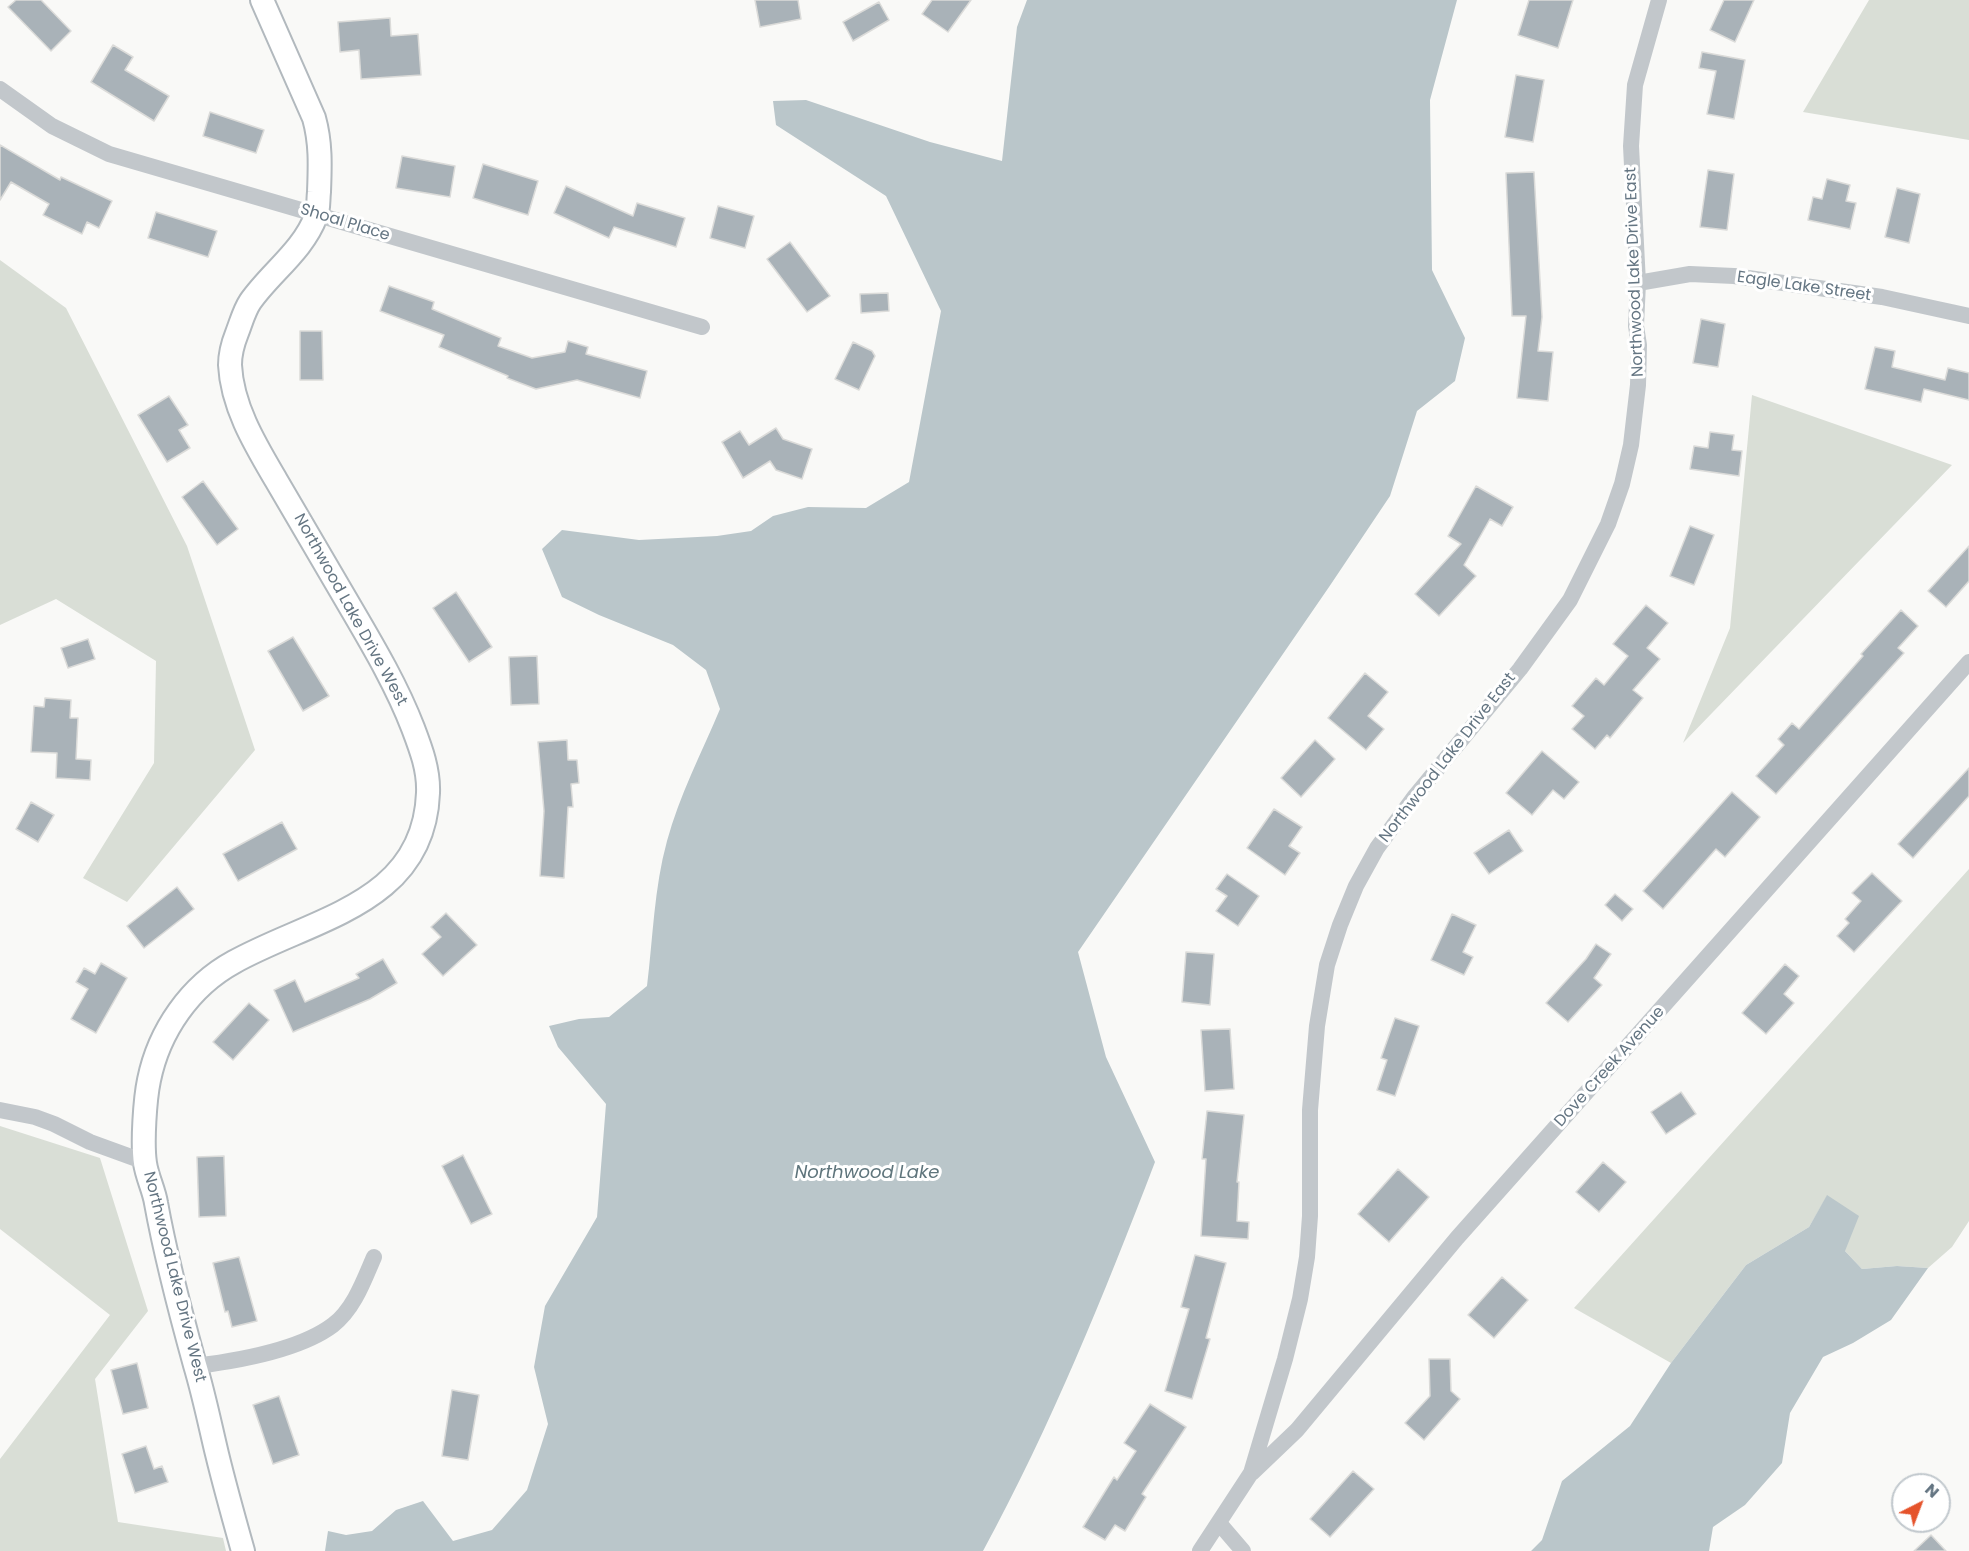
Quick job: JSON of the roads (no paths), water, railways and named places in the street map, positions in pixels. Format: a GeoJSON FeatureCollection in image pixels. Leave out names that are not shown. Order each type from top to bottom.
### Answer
{"type":"FeatureCollection","features":[{"type":"Feature","properties":{"kind":"street","name":"Northwood Lake Drive West"},"geometry":{"type":"LineString","coordinates":[[243,1551],[196,1366],[182,1322],[156,1200],[145,1162],[146,1096],[150,1076],[162,1038],[185,1003],[199,987],[232,963],[365,899],[399,872],[420,836],[428,796],[428,775],[423,754],[399,693],[255,443],[238,405],[230,365],[233,344],[248,305],[303,240],[317,214],[321,158],[320,138],[314,118],[262,0]]}},
{"type":"Feature","properties":{"kind":"street","name":"Northwood Lake Drive East"},"geometry":{"type":"LineString","coordinates":[[1200,1551],[1251,1473],[1285,1359],[1300,1299],[1307,1257],[1310,1216],[1310,1110],[1317,1026],[1327,965],[1356,886],[1377,848],[1415,796],[1520,669],[1570,600],[1608,524],[1622,484],[1631,445],[1638,385],[1639,345],[1636,326],[1638,283],[1631,146],[1635,85],[1659,0]]}},
{"type":"Feature","properties":{"kind":"street","name":"Shoal Place"},"geometry":{"type":"LineString","coordinates":[[0,89],[52,126],[109,154],[702,327]]}},
{"type":"Feature","properties":{"kind":"street","name":"Eagle Lake Street"},"geometry":{"type":"LineString","coordinates":[[1638,283],[1690,274],[1734,276],[1882,297],[1969,316]]}},
{"type":"Feature","properties":{"kind":"street","name":"Dove Creek Avenue"},"geometry":{"type":"LineString","coordinates":[[1251,1473],[1297,1430],[1457,1239],[1969,662]]}},
{"type":"Feature","properties":{"kind":"street"},"geometry":{"type":"LineString","coordinates":[[0,1110],[44,1120],[90,1142],[145,1162]]}},
{"type":"Feature","properties":{"kind":"street"},"geometry":{"type":"LineString","coordinates":[[196,1366],[239,1361],[280,1349],[318,1334],[335,1324],[359,1293],[374,1257]]}},
{"type":"Feature","properties":{"kind":"street"},"geometry":{"type":"LineString","coordinates":[[1219,1523],[1243,1551]]}},
{"type":"Feature","properties":{"kind":"water","name":"Northwood Lake"},"geometry":{"type":"Polygon","coordinates":[[[1027,0],[1457,0],[1430,100],[1432,270],[1465,338],[1455,381],[1417,411],[1390,496],[1078,952],[1106,1057],[1155,1162],[1096,1311],[1054,1408],[983,1551],[325,1551],[328,1531],[346,1535],[372,1531],[396,1510],[423,1501],[453,1541],[492,1530],[527,1490],[548,1424],[534,1367],[545,1306],[597,1217],[606,1104],[558,1047],[549,1026],[579,1019],[609,1017],[647,986],[657,895],[667,841],[684,791],[720,709],[706,670],[673,645],[599,615],[562,597],[542,549],[562,530],[639,540],[717,536],[751,531],[773,516],[808,507],[866,508],[909,482],[941,311],[886,196],[776,125],[773,101],[806,100],[930,142],[1002,161],[1017,27],[1027,0]]]}},
{"type":"Feature","properties":{"kind":"water"},"geometry":{"type":"Polygon","coordinates":[[[1827,1195],[1859,1216],[1845,1251],[1862,1269],[1897,1266],[1928,1268],[1891,1320],[1853,1343],[1823,1357],[1790,1413],[1782,1463],[1745,1505],[1713,1527],[1709,1551],[1531,1551],[1542,1540],[1562,1481],[1630,1426],[1671,1363],[1746,1265],[1809,1227],[1827,1195]]]}}]}
